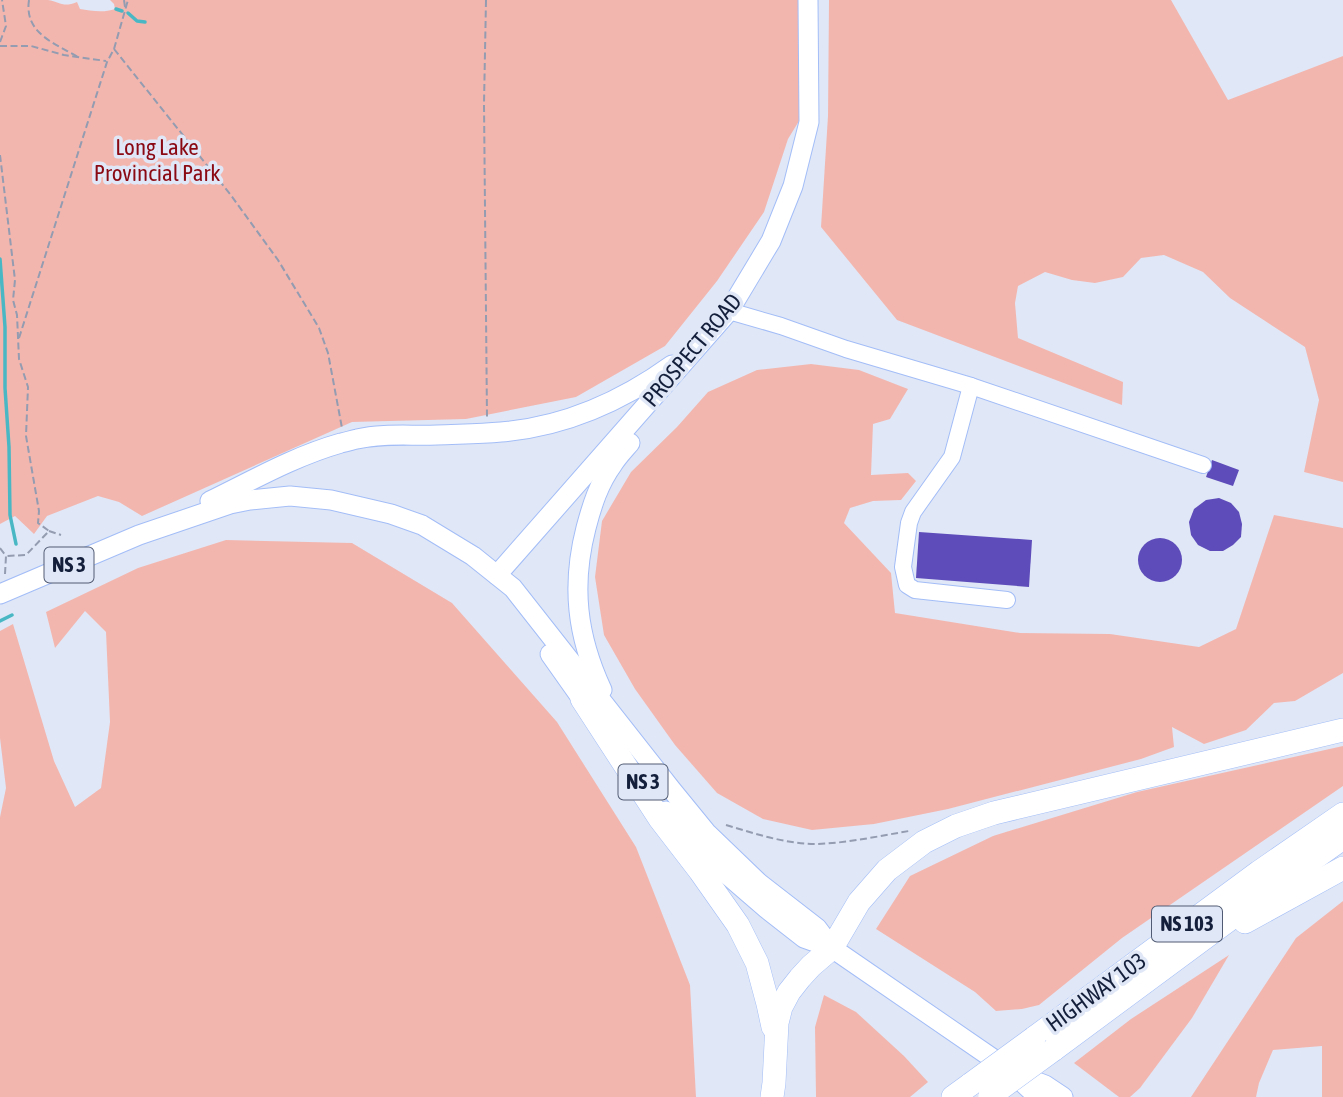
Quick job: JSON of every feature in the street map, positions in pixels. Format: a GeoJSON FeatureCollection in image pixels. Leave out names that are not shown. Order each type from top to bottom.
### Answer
{"type":"FeatureCollection","features":[{"type":"Feature","properties":{"kind":"highway"},"geometry":{"type":"LineString","coordinates":[[582,699],[660,819],[738,925],[763,984],[776,1048]]}},
{"type":"Feature","properties":{"kind":"highway"},"geometry":{"type":"LineString","coordinates":[[772,1097],[777,1023],[785,999],[811,966],[832,948],[859,902],[887,870],[923,842],[956,826],[994,813],[1343,730]]}},
{"type":"Feature","properties":{"kind":"highway","name":"HIGHWAY 103"},"geometry":{"type":"LineString","coordinates":[[976,1093],[1043,1044],[1269,864],[1343,814]]}},
{"type":"Feature","properties":{"kind":"highway","name":"HIGHWAY 103"},"geometry":{"type":"LineString","coordinates":[[1043,1044],[1143,983],[1343,838]]}},
{"type":"Feature","properties":{"kind":"highway"},"geometry":{"type":"LineString","coordinates":[[1143,983],[1343,868]]}},
{"type":"Feature","properties":{"kind":"main road","name":"PROSPECT ROAD"},"geometry":{"type":"LineString","coordinates":[[497,575],[729,311],[771,241],[793,186],[809,122],[808,0]]}},
{"type":"Feature","properties":{"kind":"main road"},"geometry":{"type":"LineString","coordinates":[[139,535],[289,463],[321,449],[356,439],[393,435],[503,432],[550,424],[596,409],[617,400],[699,346]]}},
{"type":"Feature","properties":{"kind":"main road"},"geometry":{"type":"LineString","coordinates":[[625,730],[602,689],[585,645],[577,599],[580,553],[592,507],[612,464],[695,360],[699,346]]}},
{"type":"Feature","properties":{"kind":"main road","name":"NS 3"},"geometry":{"type":"LineString","coordinates":[[2,593],[139,535],[230,504],[250,500],[290,496],[331,500],[391,514],[422,525],[462,548],[513,587],[706,832],[760,883],[817,928],[832,948]]}},
{"type":"Feature","properties":{"kind":"main road","name":"NS 3"},"geometry":{"type":"LineString","coordinates":[[497,575],[505,593],[642,781],[699,848],[743,889],[804,938],[832,948],[1007,1069],[1038,1097]]}},
{"type":"Feature","properties":{"kind":"main road","name":"NS 3"},"geometry":{"type":"LineString","coordinates":[[1007,1069],[1063,1097]]}},
{"type":"Feature","properties":{"kind":"lane"},"geometry":{"type":"LineString","coordinates":[[729,311],[971,386],[1203,465]]}},
{"type":"Feature","properties":{"kind":"lane"},"geometry":{"type":"LineString","coordinates":[[971,386],[952,457],[909,523],[903,567],[907,585],[915,590],[1007,600]]}},
{"type":"Feature","properties":{"kind":"path"},"geometry":{"type":"LineString","coordinates":[[2,0],[6,26],[0,44],[31,46],[107,62]]}},
{"type":"Feature","properties":{"kind":"path"},"geometry":{"type":"LineString","coordinates":[[29,0],[29,19],[34,27],[49,41],[79,58]]}},
{"type":"Feature","properties":{"kind":"path"},"geometry":{"type":"LineString","coordinates":[[124,0],[125,8]]}},
{"type":"Feature","properties":{"kind":"path"},"geometry":{"type":"LineString","coordinates":[[19,339],[128,0]]}},
{"type":"Feature","properties":{"kind":"path"},"geometry":{"type":"LineString","coordinates":[[486,0],[484,104],[488,433]]}},
{"type":"Feature","properties":{"kind":"path"},"geometry":{"type":"LineString","coordinates":[[114,49],[230,194],[297,290],[319,328],[328,353],[344,443]]}},
{"type":"Feature","properties":{"kind":"path"},"geometry":{"type":"LineString","coordinates":[[0,155],[15,279],[13,300],[17,315],[19,359],[28,387],[26,436],[39,511],[38,523],[61,536]]}},
{"type":"Feature","properties":{"kind":"path"},"geometry":{"type":"LineString","coordinates":[[6,556],[26,555],[49,531]]}},
{"type":"Feature","properties":{"kind":"path"},"geometry":{"type":"LineString","coordinates":[[0,548],[6,556],[2,593]]}},
{"type":"Feature","properties":{"kind":"path"},"geometry":{"type":"LineString","coordinates":[[726,825],[760,835],[816,844],[910,831]]}},
{"type":"Feature","properties":{"kind":"green space","name":"Long Lake Provincial Park"},"geometry":{"type":"Polygon","coordinates":[[[0,0],[48,0],[65,5],[77,2],[80,9],[102,11],[115,9],[110,0],[798,0],[810,103],[788,139],[764,212],[717,281],[665,346],[576,397],[466,419],[352,422],[142,516],[119,502],[98,496],[47,516],[34,534],[15,516],[0,524],[0,0]]]}},
{"type":"Feature","properties":{"kind":"green space"},"geometry":{"type":"Polygon","coordinates":[[[829,0],[1171,0],[1228,100],[1343,56],[1343,482],[1304,472],[1319,400],[1305,347],[1230,298],[1203,272],[1164,255],[1141,258],[1123,277],[1095,283],[1045,272],[1018,286],[1015,303],[1018,338],[1123,382],[1122,405],[897,320],[821,227],[828,116],[829,0]]]}},
{"type":"Feature","properties":{"kind":"green space"},"geometry":{"type":"Polygon","coordinates":[[[811,364],[859,370],[908,389],[890,419],[873,424],[871,475],[908,473],[916,481],[901,500],[873,501],[850,508],[844,523],[891,573],[895,613],[1020,633],[1110,634],[1199,647],[1236,629],[1274,515],[1343,528],[1343,673],[1295,701],[1274,703],[1246,730],[1204,744],[1172,727],[1174,747],[1141,759],[948,809],[874,824],[812,830],[763,819],[717,793],[675,745],[635,689],[604,635],[595,577],[602,521],[631,472],[708,392],[757,370],[811,364]]]}},
{"type":"Feature","properties":{"kind":"green space"},"geometry":{"type":"Polygon","coordinates":[[[226,540],[352,543],[452,603],[557,722],[636,847],[690,985],[696,1097],[0,1097],[0,817],[6,788],[0,738],[0,631],[13,624],[54,761],[75,807],[101,788],[110,722],[106,632],[85,611],[55,648],[46,612],[138,568],[226,540]]]}},
{"type":"Feature","properties":{"kind":"green space"},"geometry":{"type":"Polygon","coordinates":[[[1343,746],[1343,786],[1122,938],[1039,1005],[996,1011],[975,992],[876,929],[910,876],[993,836],[1137,792],[1343,746]]]}},
{"type":"Feature","properties":{"kind":"green space"},"geometry":{"type":"Polygon","coordinates":[[[1343,901],[1343,1097],[1322,1097],[1322,1046],[1273,1050],[1256,1097],[1191,1097],[1296,938],[1343,901]]]}},
{"type":"Feature","properties":{"kind":"green space"},"geometry":{"type":"Polygon","coordinates":[[[1229,955],[1192,1018],[1140,1088],[1130,1097],[1119,1097],[1074,1063],[1131,1019],[1229,955]]]}},
{"type":"Feature","properties":{"kind":"green space"},"geometry":{"type":"Polygon","coordinates":[[[824,995],[856,1012],[928,1082],[910,1097],[816,1097],[815,1027],[824,995]]]}},
{"type":"Feature","properties":{"kind":"building"},"geometry":{"type":"Polygon","coordinates":[[[1212,460],[1239,470],[1233,486],[1206,477],[1212,460]]]}},
{"type":"Feature","properties":{"kind":"building"},"geometry":{"type":"Polygon","coordinates":[[[1219,498],[1231,503],[1239,512],[1241,537],[1223,551],[1210,551],[1198,545],[1191,535],[1189,522],[1194,509],[1206,500],[1219,498]]]}},
{"type":"Feature","properties":{"kind":"building"},"geometry":{"type":"Polygon","coordinates":[[[919,532],[1032,540],[1029,587],[916,578],[919,532]]]}},
{"type":"Feature","properties":{"kind":"building"},"geometry":{"type":"Polygon","coordinates":[[[1160,538],[1175,545],[1182,560],[1175,575],[1160,582],[1145,575],[1138,560],[1145,545],[1160,538]]]}},
{"type":"Feature","properties":{"kind":"waterway"},"geometry":{"type":"LineString","coordinates":[[116,9],[122,11]]}},
{"type":"Feature","properties":{"kind":"waterway"},"geometry":{"type":"LineString","coordinates":[[128,13],[137,21],[145,22]]}},
{"type":"Feature","properties":{"kind":"waterway"},"geometry":{"type":"LineString","coordinates":[[0,259],[5,327],[10,515],[16,544]]}},
{"type":"Feature","properties":{"kind":"waterway"},"geometry":{"type":"LineString","coordinates":[[0,621],[12,615]]}}]}
